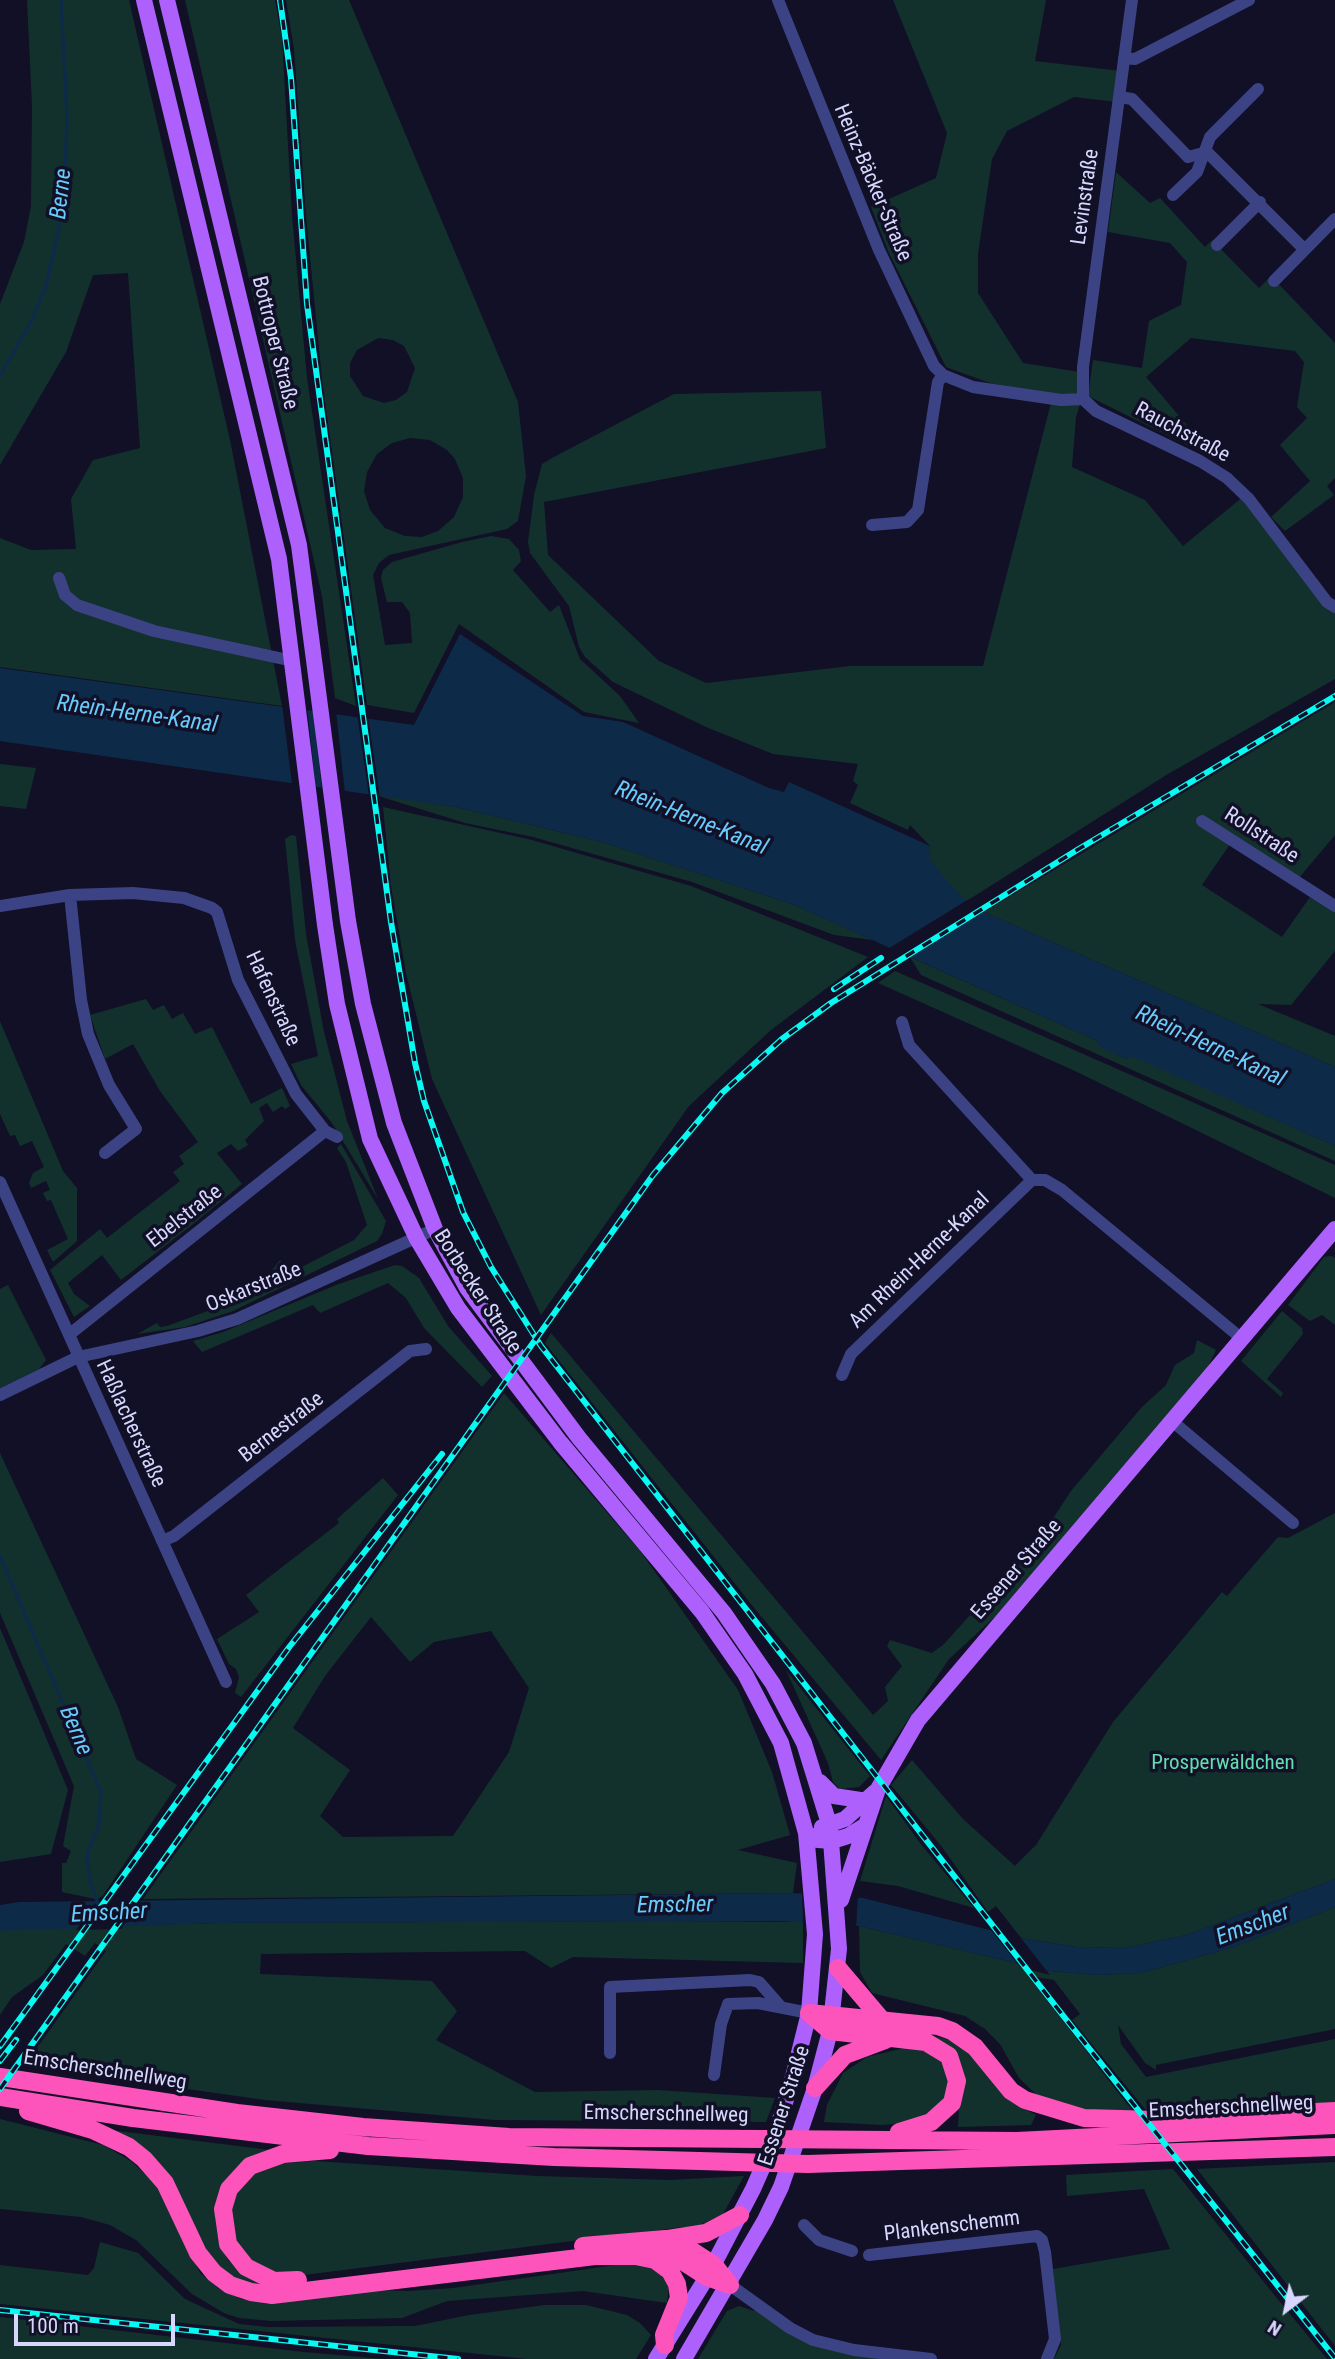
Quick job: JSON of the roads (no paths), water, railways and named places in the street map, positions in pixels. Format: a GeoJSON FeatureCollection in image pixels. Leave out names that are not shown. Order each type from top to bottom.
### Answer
{"type":"FeatureCollection","features":[{"type":"Feature","properties":{"kind":"highway"},"geometry":{"type":"LineString","coordinates":[[838,1968],[882,2020]]}},
{"type":"Feature","properties":{"kind":"highway"},"geometry":{"type":"LineString","coordinates":[[809,2013],[890,2039],[926,2042],[942,2049],[954,2065],[955,2096],[948,2109],[922,2126],[865,2138]]}},
{"type":"Feature","properties":{"kind":"highway"},"geometry":{"type":"LineString","coordinates":[[831,2022],[882,2020],[938,2026],[964,2036],[1011,2091],[1025,2100],[1084,2118],[1156,2120],[1335,2111]]}},
{"type":"Feature","properties":{"kind":"highway"},"geometry":{"type":"LineString","coordinates":[[816,2088],[845,2055],[890,2039]]}},
{"type":"Feature","properties":{"kind":"highway","name":"Emscherschnellweg"},"geometry":{"type":"LineString","coordinates":[[8,2079],[148,2101],[363,2127],[509,2137],[1017,2141],[1335,2125]]}},
{"type":"Feature","properties":{"kind":"highway"},"geometry":{"type":"LineString","coordinates":[[1,2099],[93,2130],[129,2147],[165,2183],[198,2253],[214,2273],[230,2285],[251,2292],[272,2295],[643,2249],[710,2271]]}},
{"type":"Feature","properties":{"kind":"highway"},"geometry":{"type":"LineString","coordinates":[[1,2099],[368,2146],[749,2164],[1335,2147]]}},
{"type":"Feature","properties":{"kind":"highway"},"geometry":{"type":"LineString","coordinates":[[368,2146],[283,2154],[264,2158],[242,2172],[229,2189],[223,2209],[224,2232],[236,2256],[254,2273],[285,2282],[666,2239],[706,2233],[740,2215]]}},
{"type":"Feature","properties":{"kind":"highway"},"geometry":{"type":"LineString","coordinates":[[666,2239],[682,2245],[730,2285]]}},
{"type":"Feature","properties":{"kind":"highway"},"geometry":{"type":"LineString","coordinates":[[595,2256],[636,2256],[655,2260],[670,2271],[680,2298],[664,2334],[661,2352]]}},
{"type":"Feature","properties":{"kind":"main road"},"geometry":{"type":"LineString","coordinates":[[144,0],[257,460],[279,559],[293,661]]}},
{"type":"Feature","properties":{"kind":"main road","name":"Bottroper Straße"},"geometry":{"type":"LineString","coordinates":[[167,0],[299,545],[321,700]]}},
{"type":"Feature","properties":{"kind":"main road","name":"Borbecker Straße"},"geometry":{"type":"LineString","coordinates":[[293,661],[337,1004],[370,1139],[417,1239],[458,1308],[512,1382],[695,1603],[745,1674],[781,1743],[806,1833]]}},
{"type":"Feature","properties":{"kind":"main road","name":"Borbecker Straße"},"geometry":{"type":"LineString","coordinates":[[321,700],[337,836],[360,990],[394,1123],[436,1229],[467,1288],[523,1367],[724,1612],[788,1712],[815,1772],[831,1834]]}},
{"type":"Feature","properties":{"kind":"main road","name":"Essener Straße"},"geometry":{"type":"LineString","coordinates":[[831,1834],[872,1795],[905,1739],[934,1700],[1241,1338],[1332,1239]]}},
{"type":"Feature","properties":{"kind":"main road"},"geometry":{"type":"LineString","coordinates":[[815,1772],[828,1793],[840,1798],[872,1795]]}},
{"type":"Feature","properties":{"kind":"main road","name":"Essener Straße"},"geometry":{"type":"LineString","coordinates":[[684,2359],[730,2285],[781,2187],[816,2088],[831,2022],[838,1968],[838,1909],[842,1879],[866,1825],[872,1795]]}},
{"type":"Feature","properties":{"kind":"main road"},"geometry":{"type":"LineString","coordinates":[[806,1833],[818,1840],[831,1834],[848,1836],[866,1825]]}},
{"type":"Feature","properties":{"kind":"main road","name":"Essener Straße"},"geometry":{"type":"LineString","coordinates":[[661,2352],[710,2271],[772,2146],[809,2013],[815,1934],[806,1833]]}},
{"type":"Feature","properties":{"kind":"main road"},"geometry":{"type":"LineString","coordinates":[[831,1834],[842,1879]]}},
{"type":"Feature","properties":{"kind":"street","name":"Heinz-Bäcker-Straße"},"geometry":{"type":"LineString","coordinates":[[778,0],[879,250],[925,351],[943,375]]}},
{"type":"Feature","properties":{"kind":"street","name":"Levinstraße"},"geometry":{"type":"LineString","coordinates":[[1083,399],[1083,368],[1132,0]]}},
{"type":"Feature","properties":{"kind":"street"},"geometry":{"type":"LineString","coordinates":[[1124,58],[1135,59],[1249,0]]}},
{"type":"Feature","properties":{"kind":"street"},"geometry":{"type":"LineString","coordinates":[[1173,195],[1197,172],[1207,152],[1210,137],[1258,89]]}},
{"type":"Feature","properties":{"kind":"street"},"geometry":{"type":"LineString","coordinates":[[1119,97],[1132,99],[1188,157],[1207,152]]}},
{"type":"Feature","properties":{"kind":"street"},"geometry":{"type":"LineString","coordinates":[[1207,152],[1260,202],[1304,249]]}},
{"type":"Feature","properties":{"kind":"street"},"geometry":{"type":"LineString","coordinates":[[1217,245],[1260,202]]}},
{"type":"Feature","properties":{"kind":"street"},"geometry":{"type":"LineString","coordinates":[[1274,281],[1335,219]]}},
{"type":"Feature","properties":{"kind":"street"},"geometry":{"type":"LineString","coordinates":[[872,525],[906,522],[918,510],[938,382],[943,375],[960,384],[986,390],[1083,399]]}},
{"type":"Feature","properties":{"kind":"street","name":"Rauchstraße"},"geometry":{"type":"LineString","coordinates":[[1083,399],[1096,411],[1200,461],[1227,478],[1249,499],[1327,602],[1335,607]]}},
{"type":"Feature","properties":{"kind":"street"},"geometry":{"type":"LineString","coordinates":[[59,578],[65,595],[77,605],[154,631],[293,661]]}},
{"type":"Feature","properties":{"kind":"street","name":"Rollstraße"},"geometry":{"type":"LineString","coordinates":[[1202,821],[1335,906]]}},
{"type":"Feature","properties":{"kind":"street"},"geometry":{"type":"LineString","coordinates":[[70,895],[81,1000],[88,1034],[109,1085],[136,1129],[105,1153]]}},
{"type":"Feature","properties":{"kind":"street","name":"Hafenstraße"},"geometry":{"type":"LineString","coordinates":[[0,905],[70,895],[164,895],[212,908],[217,912],[238,980],[296,1094],[331,1134]]}},
{"type":"Feature","properties":{"kind":"street"},"geometry":{"type":"LineString","coordinates":[[902,1021],[909,1045],[1032,1180],[1045,1180],[1062,1190],[1241,1338]]}},
{"type":"Feature","properties":{"kind":"street","name":"Ebelstraße"},"geometry":{"type":"LineString","coordinates":[[70,1334],[331,1134]]}},
{"type":"Feature","properties":{"kind":"street","name":"Am Rhein-Herne-Kanal"},"geometry":{"type":"LineString","coordinates":[[842,1375],[851,1354],[1032,1180]]}},
{"type":"Feature","properties":{"kind":"street","name":"Haßlacherstraße"},"geometry":{"type":"LineString","coordinates":[[0,1182],[226,1682]]}},
{"type":"Feature","properties":{"kind":"street","name":"Oskarstraße"},"geometry":{"type":"LineString","coordinates":[[78,1357],[198,1331],[237,1318],[436,1229]]}},
{"type":"Feature","properties":{"kind":"street","name":"Bernestraße"},"geometry":{"type":"LineString","coordinates":[[162,1541],[174,1536],[410,1351],[426,1349]]}},
{"type":"Feature","properties":{"kind":"street"},"geometry":{"type":"LineString","coordinates":[[0,1395],[78,1357]]}},
{"type":"Feature","properties":{"kind":"street"},"geometry":{"type":"LineString","coordinates":[[1172,1420],[1293,1523]]}},
{"type":"Feature","properties":{"kind":"street"},"geometry":{"type":"LineString","coordinates":[[610,2053],[610,1987],[750,1980],[759,1982],[780,2007]]}},
{"type":"Feature","properties":{"kind":"street"},"geometry":{"type":"LineString","coordinates":[[715,2075],[721,2024],[728,2004],[758,2003],[809,2013]]}},
{"type":"Feature","properties":{"kind":"street"},"geometry":{"type":"LineString","coordinates":[[804,2225],[819,2240],[852,2250]]}},
{"type":"Feature","properties":{"kind":"street","name":"Plankenschemm"},"geometry":{"type":"LineString","coordinates":[[869,2255],[1037,2236],[1042,2240],[1045,2252],[1055,2339],[1047,2359]]}},
{"type":"Feature","properties":{"kind":"street"},"geometry":{"type":"LineString","coordinates":[[730,2285],[790,2328],[813,2340],[854,2350],[931,2359]]}},
{"type":"Feature","properties":{"kind":"water","name":"Rhein-Herne-Kanal"},"geometry":{"type":"Polygon","coordinates":[[[460,634],[583,716],[623,722],[769,788],[784,792],[789,782],[930,846],[929,859],[965,901],[984,912],[1335,1067],[1335,1146],[1131,1056],[1127,1059],[1098,1046],[1098,1041],[792,904],[602,842],[456,807],[0,741],[0,668],[414,725],[460,634]]]}},
{"type":"Feature","properties":{"kind":"water","name":"Emscher"},"geometry":{"type":"Polygon","coordinates":[[[1335,1879],[1335,1907],[1234,1947],[1141,1973],[1098,1975],[1050,1971],[859,1926],[779,1921],[219,1923],[0,1931],[0,1905],[19,1902],[793,1893],[863,1898],[1021,1938],[1077,1947],[1125,1948],[1186,1935],[1335,1879]]]}},
{"type":"Feature","properties":{"kind":"waterway","name":"Berne"},"geometry":{"type":"LineString","coordinates":[[0,376],[32,320],[46,286],[64,206],[67,117],[61,0]]}},
{"type":"Feature","properties":{"kind":"waterway","name":"Berne"},"geometry":{"type":"LineString","coordinates":[[0,1556],[101,1792],[99,1825],[87,1855],[90,1881],[98,1904]]}},
{"type":"Feature","properties":{"kind":"railway"},"geometry":{"type":"LineString","coordinates":[[280,0],[291,78],[307,304],[391,922],[424,1101],[463,1212],[491,1267],[541,1346],[1061,2013],[1335,2358]]}},
{"type":"Feature","properties":{"kind":"railway"},"geometry":{"type":"LineString","coordinates":[[0,2089],[653,1175],[722,1093],[782,1039],[831,1003],[1077,850],[1335,696]]}},
{"type":"Feature","properties":{"kind":"railway"},"geometry":{"type":"LineString","coordinates":[[834,989],[881,958]]}},
{"type":"Feature","properties":{"kind":"railway"},"geometry":{"type":"LineString","coordinates":[[0,2046],[290,1646],[442,1454]]}},
{"type":"Feature","properties":{"kind":"railway"},"geometry":{"type":"LineString","coordinates":[[0,2061],[16,2040]]}},
{"type":"Feature","properties":{"kind":"railway"},"geometry":{"type":"LineString","coordinates":[[0,2310],[458,2359]]}},
{"type":"Feature","properties":{"kind":"park label","name":"Prosperwäldchen"},"geometry":{"type":"Point","coordinates":[1223,1764]}}]}
